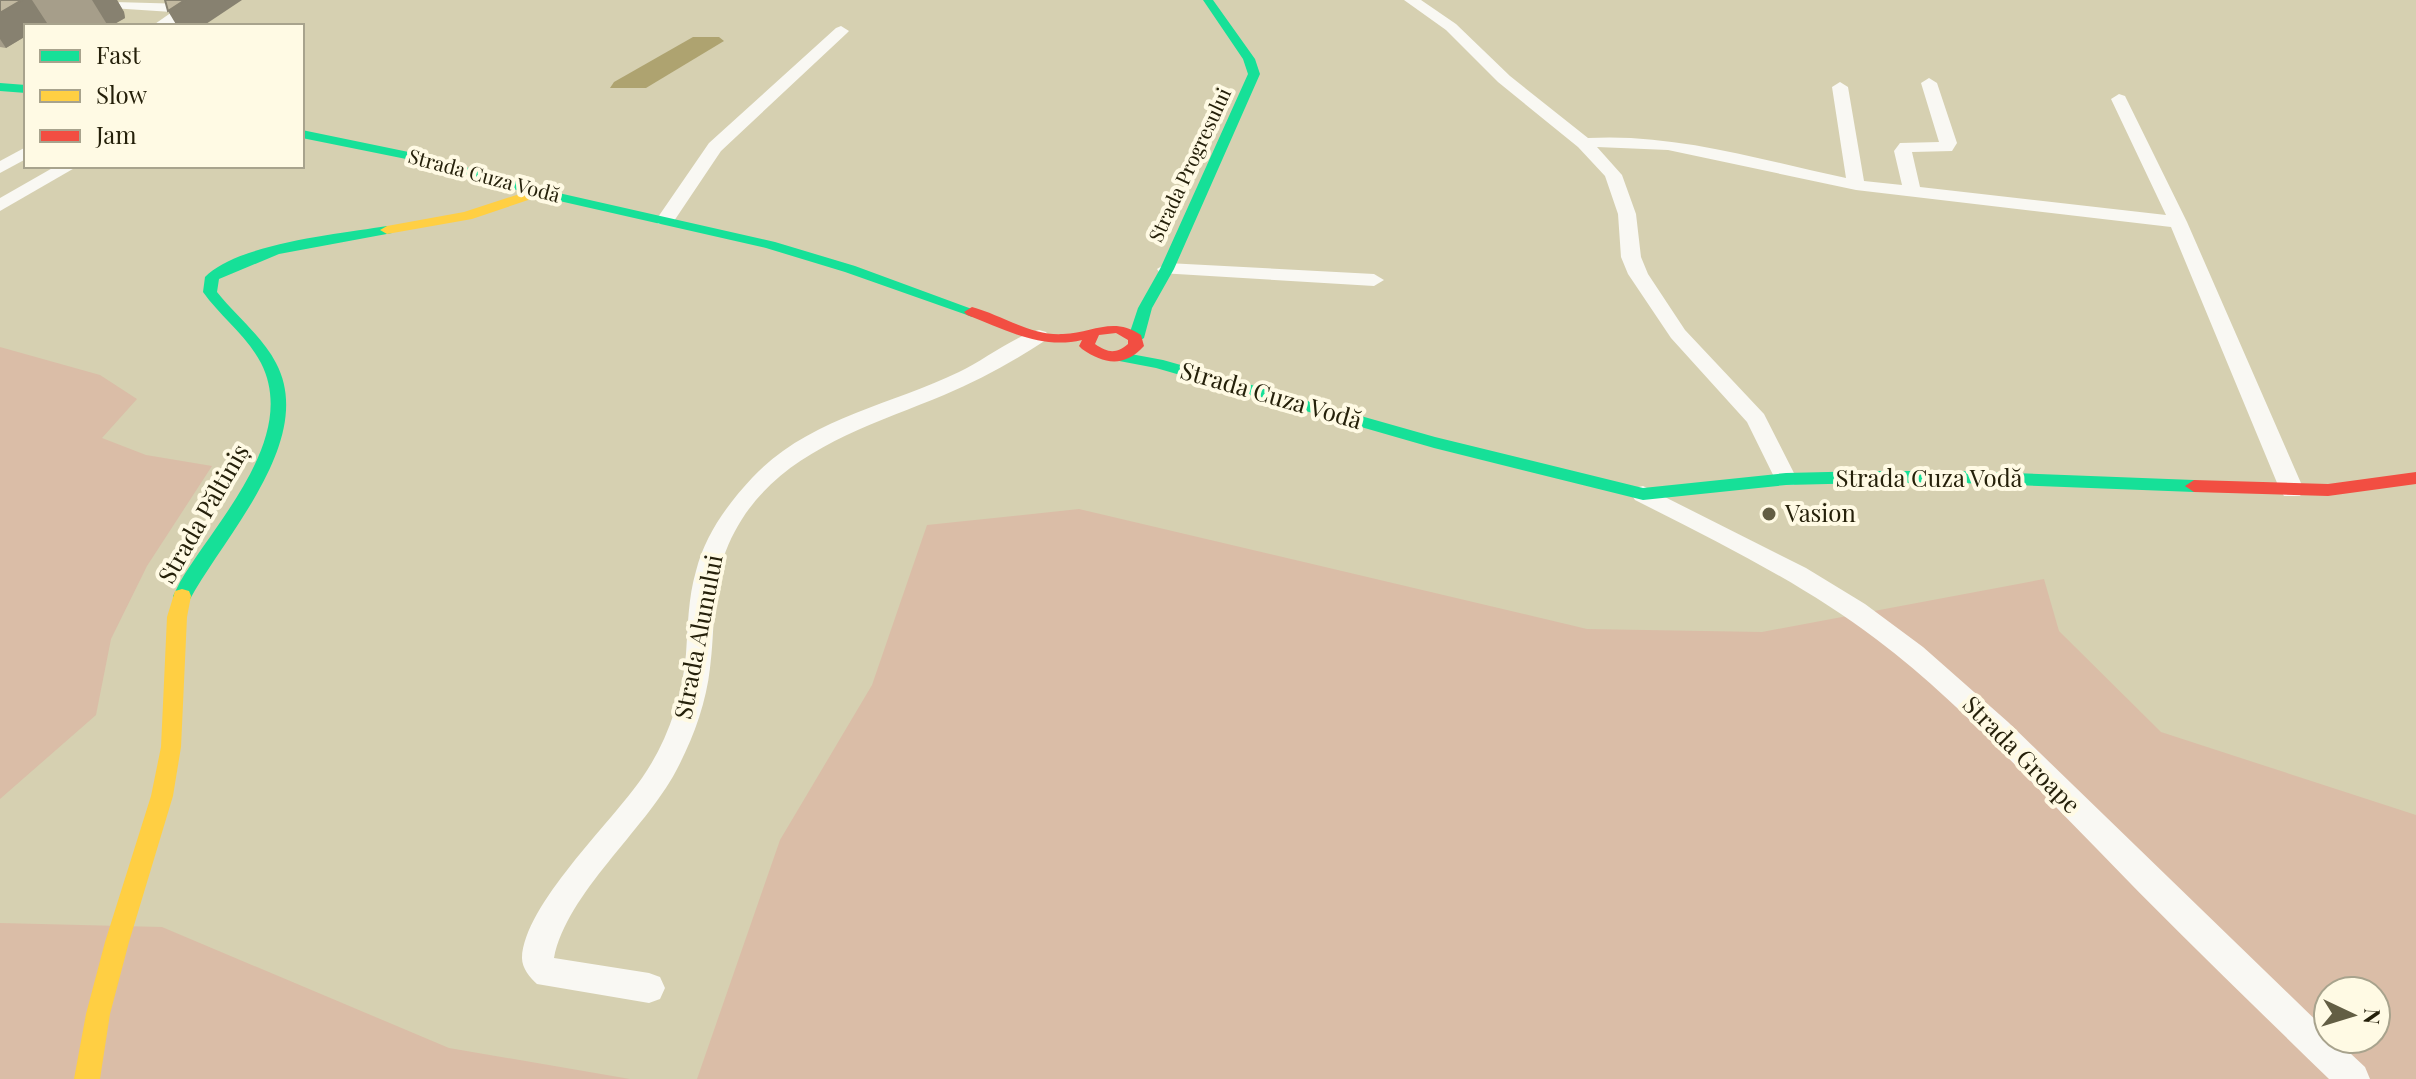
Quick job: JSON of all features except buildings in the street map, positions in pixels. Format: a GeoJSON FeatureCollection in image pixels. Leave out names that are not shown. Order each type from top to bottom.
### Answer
{"type":"FeatureCollection","features":[{"type":"Feature","properties":{"kind":"street"},"geometry":{"type":"LineString","coordinates":[[50,0],[189,9]]}},
{"type":"Feature","properties":{"kind":"street"},"geometry":{"type":"LineString","coordinates":[[163,24],[204,0]]}},
{"type":"Feature","properties":{"kind":"street","name":"Strada Progresului"},"geometry":{"type":"LineString","coordinates":[[1131,347],[1145,308],[1167,269],[1254,74],[1249,59],[1208,0]]}},
{"type":"Feature","properties":{"kind":"street"},"geometry":{"type":"LineString","coordinates":[[1411,0],[1451,27],[1504,79],[1584,143],[1613,175],[1620,186],[1627,214],[1631,257],[1638,274],[1697,358],[1756,419],[1786,479]]}},
{"type":"Feature","properties":{"kind":"street"},"geometry":{"type":"LineString","coordinates":[[665,220],[715,147],[841,31]]}},
{"type":"Feature","properties":{"kind":"street"},"geometry":{"type":"LineString","coordinates":[[1912,191],[1903,151],[1906,147],[1939,149],[1948,143],[1929,83]]}},
{"type":"Feature","properties":{"kind":"street"},"geometry":{"type":"LineString","coordinates":[[0,87],[24,89]]}},
{"type":"Feature","properties":{"kind":"street"},"geometry":{"type":"LineString","coordinates":[[1840,87],[1856,185]]}},
{"type":"Feature","properties":{"kind":"street"},"geometry":{"type":"LineString","coordinates":[[2119,99],[2178,222],[2292,490]]}},
{"type":"Feature","properties":{"kind":"street","name":"Strada Cuza Vodă"},"geometry":{"type":"LineString","coordinates":[[304,134],[428,160],[538,192],[746,238],[850,269],[1049,338]]}},
{"type":"Feature","properties":{"kind":"street"},"geometry":{"type":"LineString","coordinates":[[1584,143],[1619,141],[1668,145],[1856,185],[2178,222]]}},
{"type":"Feature","properties":{"kind":"street"},"geometry":{"type":"LineString","coordinates":[[0,168],[24,153]]}},
{"type":"Feature","properties":{"kind":"street"},"geometry":{"type":"LineString","coordinates":[[0,206],[66,168]]}},
{"type":"Feature","properties":{"kind":"street","name":"Strada Păltiniș"},"geometry":{"type":"LineString","coordinates":[[87,1079],[98,1014],[117,942],[162,796],[171,747],[177,617],[183,592],[264,464],[278,417],[278,388],[270,366],[210,292],[212,277],[225,267],[262,253],[467,216],[538,192]]}},
{"type":"Feature","properties":{"kind":"street"},"geometry":{"type":"LineString","coordinates":[[1167,269],[1374,280]]}},
{"type":"Feature","properties":{"kind":"street"},"geometry":{"type":"LineString","coordinates":[[1049,338],[1091,343],[1145,308]]}},
{"type":"Feature","properties":{"kind":"street"},"geometry":{"type":"LineString","coordinates":[[1091,343],[1099,356],[1131,347],[1131,332],[1112,327]]}},
{"type":"Feature","properties":{"kind":"street","name":"Strada Alunului"},"geometry":{"type":"LineString","coordinates":[[649,988],[548,973],[541,968],[538,959],[541,945],[570,892],[650,790],[673,750],[692,699],[705,581],[717,543],[762,482],[797,450],[1049,338]]}},
{"type":"Feature","properties":{"kind":"street","name":"Strada Cuza Vodă"},"geometry":{"type":"LineString","coordinates":[[1131,347],[1157,363],[1434,442],[1643,494],[1786,479],[1961,477],[2328,490],[2416,478]]}},
{"type":"Feature","properties":{"kind":"street","name":"Strada Groape"},"geometry":{"type":"LineString","coordinates":[[1643,494],[1800,577],[1884,631],[1924,663],[1961,695],[2353,1079]]}},
{"type":"Feature","properties":{"kind":"shaded area"},"geometry":{"type":"Polygon","coordinates":[[[693,37],[719,37],[724,41],[646,88],[610,88],[614,82],[693,37]]]}},
{"type":"Feature","properties":{"kind":"shaded area"},"geometry":{"type":"Polygon","coordinates":[[[0,347],[100,375],[137,399],[102,438],[146,455],[212,466],[147,566],[111,639],[96,715],[0,799],[0,347]]]}},
{"type":"Feature","properties":{"kind":"shaded area"},"geometry":{"type":"Polygon","coordinates":[[[1079,509],[1587,629],[1762,632],[2044,579],[2059,631],[2161,732],[2416,815],[2416,1079],[697,1079],[780,840],[872,685],[927,525],[1079,509]]]}},
{"type":"Feature","properties":{"kind":"shaded area"},"geometry":{"type":"Polygon","coordinates":[[[0,923],[162,927],[449,1048],[630,1079],[0,1079],[0,923]]]}},
{"type":"Feature","properties":{"kind":"traffic: fast"},"geometry":{"type":"LineString","coordinates":[[1136,338],[1145,308],[1167,269],[1254,74],[1249,59],[1208,0]]}},
{"type":"Feature","properties":{"kind":"traffic: fast"},"geometry":{"type":"LineString","coordinates":[[0,87],[24,89]]}},
{"type":"Feature","properties":{"kind":"traffic: fast"},"geometry":{"type":"LineString","coordinates":[[304,134],[428,160],[538,192],[770,245],[850,269],[972,312]]}},
{"type":"Feature","properties":{"kind":"traffic: fast"},"geometry":{"type":"LineString","coordinates":[[182,596],[249,492],[273,440],[279,414],[278,388],[269,364],[210,292],[212,277],[232,266],[275,251],[387,230]]}},
{"type":"Feature","properties":{"kind":"traffic: fast"},"geometry":{"type":"LineString","coordinates":[[1120,357],[1157,363],[1434,442],[1643,494],[1786,479],[1870,477],[1961,477],[2194,486]]}},
{"type":"Feature","properties":{"kind":"traffic: slow"},"geometry":{"type":"LineString","coordinates":[[387,230],[467,216],[538,192]]}},
{"type":"Feature","properties":{"kind":"traffic: slow"},"geometry":{"type":"LineString","coordinates":[[87,1079],[98,1014],[117,942],[162,796],[171,747],[177,617],[182,596]]}},
{"type":"Feature","properties":{"kind":"traffic: jam"},"geometry":{"type":"LineString","coordinates":[[972,312],[1046,338],[1068,339],[1107,329],[1116,329],[1136,338],[1136,346],[1124,355],[1104,357],[1087,346],[1092,333]]}},
{"type":"Feature","properties":{"kind":"traffic: jam"},"geometry":{"type":"LineString","coordinates":[[2194,486],[2328,490],[2416,478]]}},
{"type":"Feature","properties":{"kind":"place","name":"Vasion"},"geometry":{"type":"Point","coordinates":[1769,514]}}]}
